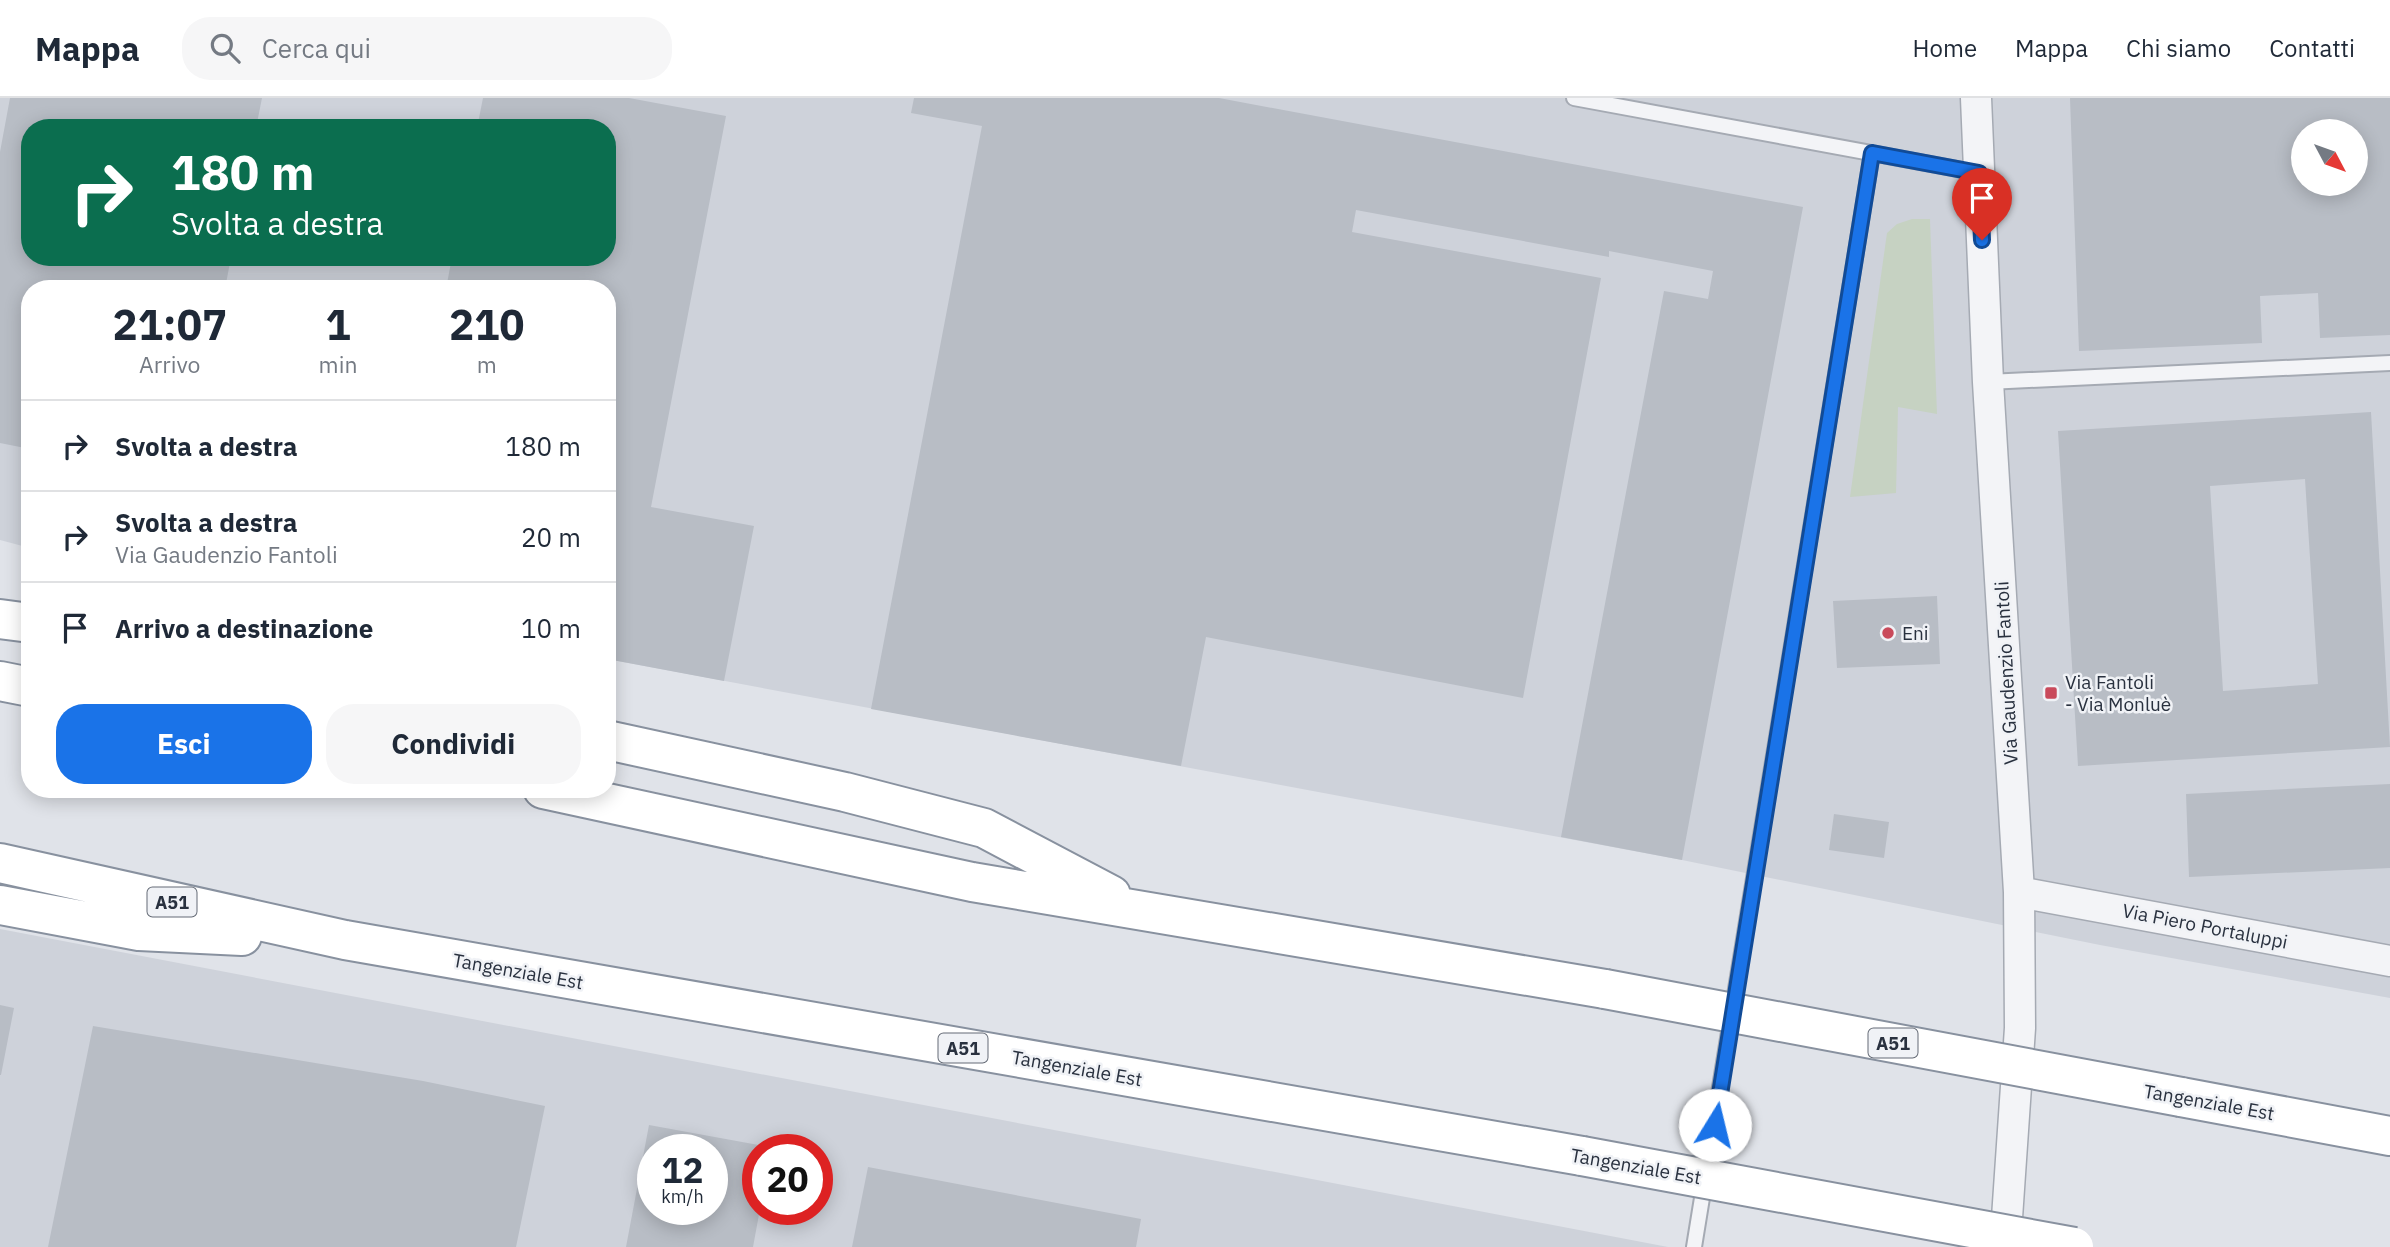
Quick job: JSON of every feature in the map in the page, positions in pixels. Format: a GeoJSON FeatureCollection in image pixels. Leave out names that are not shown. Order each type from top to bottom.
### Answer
{"type":"FeatureCollection","features":[{"type":"Feature","properties":{"kind":"highway"},"geometry":{"type":"LineString","coordinates":[[0,619],[21,622]]}},
{"type":"Feature","properties":{"kind":"highway"},"geometry":{"type":"LineString","coordinates":[[0,681],[21,685]]}},
{"type":"Feature","properties":{"kind":"highway"},"geometry":{"type":"LineString","coordinates":[[616,742],[845,792],[984,828],[1141,910]]}},
{"type":"Feature","properties":{"kind":"highway","name":"Tangenziale Est"},"geometry":{"type":"LineString","coordinates":[[585,798],[972,882],[1605,989],[2390,1136]]}},
{"type":"Feature","properties":{"kind":"highway","name":"Tangenziale Est"},"geometry":{"type":"LineString","coordinates":[[0,863],[345,940],[1582,1156],[2074,1247]]}},
{"type":"Feature","properties":{"kind":"highway"},"geometry":{"type":"LineString","coordinates":[[0,905],[139,931],[345,940]]}},
{"type":"Feature","properties":{"kind":"street","name":"Via Gaudenzio Fantoli"},"geometry":{"type":"LineString","coordinates":[[1976,98],[1988,382],[2019,892],[2020,1028],[2005,1247]]}},
{"type":"Feature","properties":{"kind":"street","name":"Via Piero Portaluppi"},"geometry":{"type":"LineString","coordinates":[[2019,892],[2390,961]]}},
{"type":"Feature","properties":{"kind":"lane"},"geometry":{"type":"LineString","coordinates":[[1574,98],[1979,173]]}},
{"type":"Feature","properties":{"kind":"lane"},"geometry":{"type":"LineString","coordinates":[[1694,1247],[1872,153]]}},
{"type":"Feature","properties":{"kind":"lane"},"geometry":{"type":"LineString","coordinates":[[1988,382],[2390,363]]}},
{"type":"Feature","properties":{"kind":"shaded area"},"geometry":{"type":"Polygon","coordinates":[[[0,98],[2390,98],[2390,998],[2100,945],[1682,860],[616,661],[616,280],[21,280],[21,546],[0,540],[0,98]]]}},
{"type":"Feature","properties":{"kind":"shaded area"},"geometry":{"type":"Polygon","coordinates":[[[0,929],[1668,1247],[0,1247],[0,929]]]}},
{"type":"Feature","properties":{"kind":"green space"},"geometry":{"type":"Polygon","coordinates":[[[1912,219],[1930,219],[1937,414],[1898,407],[1896,493],[1850,497],[1887,233],[1897,224],[1912,219]]]}},
{"type":"Feature","properties":{"kind":"building"},"geometry":{"type":"Polygon","coordinates":[[[10,98],[262,98],[258,119],[21,119],[21,266],[229,266],[227,280],[21,280],[21,447],[0,443],[0,152],[10,98]]]}},
{"type":"Feature","properties":{"kind":"building"},"geometry":{"type":"Polygon","coordinates":[[[483,98],[629,98],[726,116],[651,507],[754,526],[724,681],[616,661],[616,280],[448,280],[450,266],[616,266],[616,119],[479,119],[483,98]]]}},
{"type":"Feature","properties":{"kind":"building"},"geometry":{"type":"Polygon","coordinates":[[[914,98],[1219,98],[1803,207],[1682,860],[1561,837],[1664,291],[1708,299],[1713,271],[1609,251],[1609,257],[1356,210],[1352,232],[1601,278],[1523,698],[1206,637],[1181,766],[871,709],[982,126],[911,113],[914,98]]]}},
{"type":"Feature","properties":{"kind":"building"},"geometry":{"type":"Polygon","coordinates":[[[2070,98],[2390,98],[2390,335],[2320,338],[2318,293],[2260,296],[2262,343],[2079,351],[2070,98]]]}},
{"type":"Feature","properties":{"kind":"building"},"geometry":{"type":"Polygon","coordinates":[[[2371,412],[2390,747],[2078,766],[2058,431],[2371,412]],[[2305,479],[2210,486],[2223,691],[2318,684],[2305,479]]]}},
{"type":"Feature","properties":{"kind":"building"},"geometry":{"type":"Polygon","coordinates":[[[1937,596],[1940,664],[1837,668],[1833,601],[1937,596]]]}},
{"type":"Feature","properties":{"kind":"building"},"geometry":{"type":"Polygon","coordinates":[[[2390,784],[2390,868],[2189,877],[2186,794],[2390,784]]]}},
{"type":"Feature","properties":{"kind":"building"},"geometry":{"type":"Polygon","coordinates":[[[1834,814],[1889,822],[1884,858],[1829,850],[1834,814]]]}},
{"type":"Feature","properties":{"kind":"building"},"geometry":{"type":"Polygon","coordinates":[[[0,1005],[14,1008],[1,1075],[0,1075],[0,1005]]]}},
{"type":"Feature","properties":{"kind":"building"},"geometry":{"type":"Polygon","coordinates":[[[93,1026],[423,1081],[545,1106],[516,1247],[48,1247],[93,1026]]]}},
{"type":"Feature","properties":{"kind":"building"},"geometry":{"type":"Polygon","coordinates":[[[649,1125],[698,1134],[647,1134],[649,1125]]]}},
{"type":"Feature","properties":{"kind":"building"},"geometry":{"type":"Polygon","coordinates":[[[728,1139],[742,1142],[742,1225],[757,1225],[753,1247],[626,1247],[637,1189],[637,1225],[728,1225],[728,1139]]]}},
{"type":"Feature","properties":{"kind":"building"},"geometry":{"type":"Polygon","coordinates":[[[868,1167],[1141,1219],[1136,1247],[852,1247],[868,1167]]]}},
{"type":"Feature","properties":{"kind":"place","name":"Eni"},"geometry":{"type":"Point","coordinates":[1888,633]}},
{"type":"Feature","properties":{"kind":"place","name":"Via Fantoli - Via Monluè"},"geometry":{"type":"Point","coordinates":[2051,693]}},
{"type":"Feature","properties":{"kind":"route"},"geometry":{"type":"LineString","coordinates":[[1715,1125],[1872,153],[1979,173],[1982,240]]}}]}
